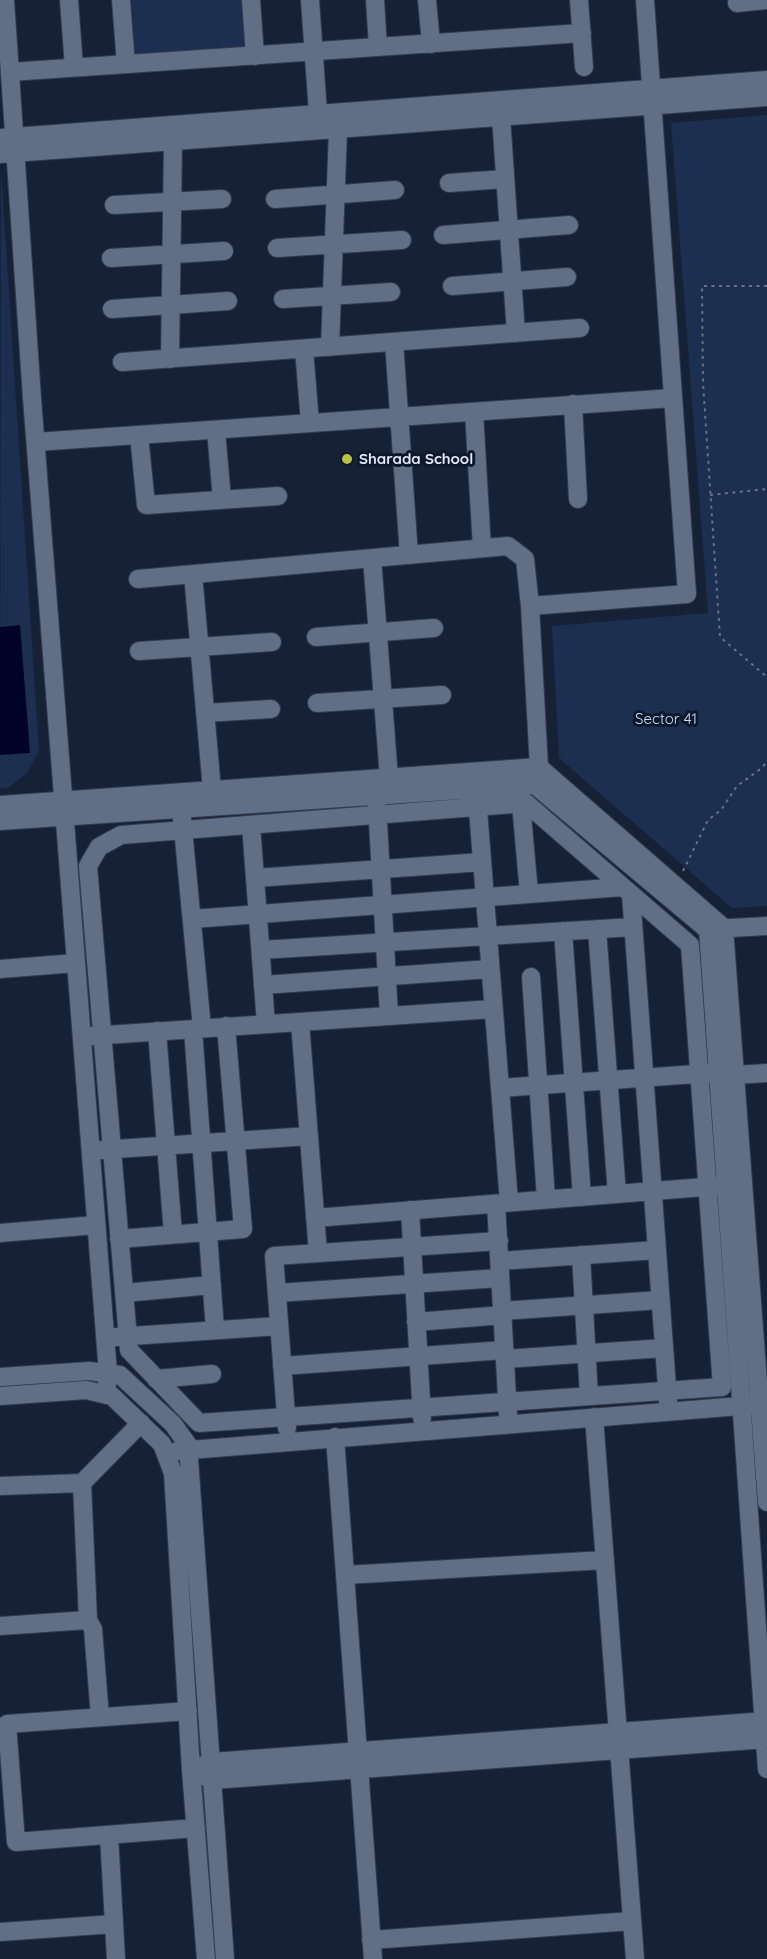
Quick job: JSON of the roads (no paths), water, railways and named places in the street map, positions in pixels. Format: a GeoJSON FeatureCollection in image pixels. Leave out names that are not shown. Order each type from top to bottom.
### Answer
{"type":"FeatureCollection","features":[{"type":"Feature","properties":{"kind":"street"},"geometry":{"type":"LineString","coordinates":[[5,0],[10,72],[7,145],[36,442],[108,1374],[106,1395]]}},
{"type":"Feature","properties":{"kind":"street"},"geometry":{"type":"LineString","coordinates":[[69,0],[74,67]]}},
{"type":"Feature","properties":{"kind":"street"},"geometry":{"type":"LineString","coordinates":[[121,0],[126,64]]}},
{"type":"Feature","properties":{"kind":"street"},"geometry":{"type":"LineString","coordinates":[[251,0],[255,56]]}},
{"type":"Feature","properties":{"kind":"street"},"geometry":{"type":"LineString","coordinates":[[310,0],[319,123]]}},
{"type":"Feature","properties":{"kind":"street"},"geometry":{"type":"LineString","coordinates":[[375,0],[378,47]]}},
{"type":"Feature","properties":{"kind":"street"},"geometry":{"type":"LineString","coordinates":[[427,0],[431,44]]}},
{"type":"Feature","properties":{"kind":"street"},"geometry":{"type":"LineString","coordinates":[[579,0],[584,67]]}},
{"type":"Feature","properties":{"kind":"street"},"geometry":{"type":"LineString","coordinates":[[530,606],[687,594],[645,0]]}},
{"type":"Feature","properties":{"kind":"street"},"geometry":{"type":"LineString","coordinates":[[737,3],[767,0]]}},
{"type":"Feature","properties":{"kind":"street"},"geometry":{"type":"LineString","coordinates":[[10,72],[582,33]]}},
{"type":"Feature","properties":{"kind":"street"},"geometry":{"type":"LineString","coordinates":[[7,145],[173,142],[319,123],[338,130],[501,117],[651,98],[767,80]]}},
{"type":"Feature","properties":{"kind":"street"},"geometry":{"type":"LineString","coordinates":[[7,145],[651,98],[767,97]]}},
{"type":"Feature","properties":{"kind":"street"},"geometry":{"type":"LineString","coordinates":[[501,117],[516,333]]}},
{"type":"Feature","properties":{"kind":"street"},"geometry":{"type":"LineString","coordinates":[[330,347],[338,130]]}},
{"type":"Feature","properties":{"kind":"street"},"geometry":{"type":"LineString","coordinates":[[170,359],[173,142]]}},
{"type":"Feature","properties":{"kind":"street"},"geometry":{"type":"LineString","coordinates":[[449,183],[506,179]]}},
{"type":"Feature","properties":{"kind":"street"},"geometry":{"type":"LineString","coordinates":[[275,199],[395,190]]}},
{"type":"Feature","properties":{"kind":"street"},"geometry":{"type":"LineString","coordinates":[[114,205],[222,199]]}},
{"type":"Feature","properties":{"kind":"street"},"geometry":{"type":"LineString","coordinates":[[443,235],[569,225]]}},
{"type":"Feature","properties":{"kind":"street"},"geometry":{"type":"LineString","coordinates":[[277,248],[402,240]]}},
{"type":"Feature","properties":{"kind":"street"},"geometry":{"type":"LineString","coordinates":[[111,258],[224,251]]}},
{"type":"Feature","properties":{"kind":"street"},"geometry":{"type":"LineString","coordinates":[[452,286],[567,277]]}},
{"type":"Feature","properties":{"kind":"street"},"geometry":{"type":"LineString","coordinates":[[283,299],[391,292]]}},
{"type":"Feature","properties":{"kind":"street"},"geometry":{"type":"LineString","coordinates":[[111,309],[228,300]]}},
{"type":"Feature","properties":{"kind":"street"},"geometry":{"type":"LineString","coordinates":[[122,362],[580,328]]}},
{"type":"Feature","properties":{"kind":"street"},"geometry":{"type":"LineString","coordinates":[[394,342],[409,555]]}},
{"type":"Feature","properties":{"kind":"street"},"geometry":{"type":"LineString","coordinates":[[304,349],[310,423]]}},
{"type":"Feature","properties":{"kind":"street"},"geometry":{"type":"LineString","coordinates":[[36,442],[673,398]]}},
{"type":"Feature","properties":{"kind":"street"},"geometry":{"type":"LineString","coordinates":[[573,404],[578,499]]}},
{"type":"Feature","properties":{"kind":"street"},"geometry":{"type":"LineString","coordinates":[[474,412],[482,548]]}},
{"type":"Feature","properties":{"kind":"street"},"geometry":{"type":"LineString","coordinates":[[216,430],[222,500]]}},
{"type":"Feature","properties":{"kind":"street"},"geometry":{"type":"LineString","coordinates":[[139,435],[146,505],[278,496]]}},
{"type":"Feature","properties":{"kind":"street"},"geometry":{"type":"LineString","coordinates":[[138,579],[508,546],[525,560],[530,606],[537,776],[716,929],[767,926]]}},
{"type":"Feature","properties":{"kind":"street"},"geometry":{"type":"LineString","coordinates":[[372,558],[388,778]]}},
{"type":"Feature","properties":{"kind":"street"},"geometry":{"type":"LineString","coordinates":[[193,574],[212,790]]}},
{"type":"Feature","properties":{"kind":"street"},"geometry":{"type":"LineString","coordinates":[[316,637],[434,628]]}},
{"type":"Feature","properties":{"kind":"street"},"geometry":{"type":"LineString","coordinates":[[139,651],[272,642]]}},
{"type":"Feature","properties":{"kind":"street"},"geometry":{"type":"LineString","coordinates":[[317,703],[442,695]]}},
{"type":"Feature","properties":{"kind":"street"},"geometry":{"type":"LineString","coordinates":[[205,713],[271,709]]}},
{"type":"Feature","properties":{"kind":"street"},"geometry":{"type":"LineString","coordinates":[[537,776],[477,798],[377,815],[121,835],[99,847],[88,866],[129,1350],[199,1424],[722,1387],[717,1186],[727,1074]]}},
{"type":"Feature","properties":{"kind":"street"},"geometry":{"type":"LineString","coordinates":[[0,822],[64,808],[212,790],[388,778],[537,776],[676,887],[716,929],[727,1074],[758,1256],[756,1405],[767,1769]]}},
{"type":"Feature","properties":{"kind":"street"},"geometry":{"type":"LineString","coordinates":[[0,805],[182,809],[376,796],[477,798],[526,803],[690,945],[699,1074],[756,1405],[767,1502]]}},
{"type":"Feature","properties":{"kind":"street"},"geometry":{"type":"LineString","coordinates":[[376,796],[389,1016]]}},
{"type":"Feature","properties":{"kind":"street"},"geometry":{"type":"LineString","coordinates":[[477,798],[500,1088],[502,1203],[498,1241],[508,1423]]}},
{"type":"Feature","properties":{"kind":"street"},"geometry":{"type":"LineString","coordinates":[[521,804],[529,893]]}},
{"type":"Feature","properties":{"kind":"street"},"geometry":{"type":"LineString","coordinates":[[182,809],[192,919],[201,1143],[215,1330]]}},
{"type":"Feature","properties":{"kind":"street"},"geometry":{"type":"LineString","coordinates":[[251,825],[266,1024]]}},
{"type":"Feature","properties":{"kind":"street"},"geometry":{"type":"LineString","coordinates":[[255,878],[482,862]]}},
{"type":"Feature","properties":{"kind":"street"},"geometry":{"type":"LineString","coordinates":[[192,919],[529,893],[627,891]]}},
{"type":"Feature","properties":{"kind":"street"},"geometry":{"type":"LineString","coordinates":[[627,891],[633,927],[668,1412]]}},
{"type":"Feature","properties":{"kind":"street"},"geometry":{"type":"LineString","coordinates":[[261,950],[633,927]]}},
{"type":"Feature","properties":{"kind":"street"},"geometry":{"type":"LineString","coordinates":[[597,929],[617,1194]]}},
{"type":"Feature","properties":{"kind":"street"},"geometry":{"type":"LineString","coordinates":[[563,931],[582,1197]]}},
{"type":"Feature","properties":{"kind":"street"},"geometry":{"type":"LineString","coordinates":[[0,969],[76,963]]}},
{"type":"Feature","properties":{"kind":"street"},"geometry":{"type":"LineString","coordinates":[[263,985],[490,969]]}},
{"type":"Feature","properties":{"kind":"street"},"geometry":{"type":"LineString","coordinates":[[531,977],[546,1199]]}},
{"type":"Feature","properties":{"kind":"street"},"geometry":{"type":"LineString","coordinates":[[82,1036],[494,1009]]}},
{"type":"Feature","properties":{"kind":"street"},"geometry":{"type":"LineString","coordinates":[[300,1022],[318,1253]]}},
{"type":"Feature","properties":{"kind":"street"},"geometry":{"type":"LineString","coordinates":[[119,1239],[243,1229],[226,1026]]}},
{"type":"Feature","properties":{"kind":"street"},"geometry":{"type":"LineString","coordinates":[[157,1031],[173,1234]]}},
{"type":"Feature","properties":{"kind":"street"},"geometry":{"type":"LineString","coordinates":[[500,1088],[699,1074],[767,1073]]}},
{"type":"Feature","properties":{"kind":"street"},"geometry":{"type":"LineString","coordinates":[[90,1150],[309,1136]]}},
{"type":"Feature","properties":{"kind":"street"},"geometry":{"type":"LineString","coordinates":[[315,1218],[717,1186]]}},
{"type":"Feature","properties":{"kind":"street"},"geometry":{"type":"LineString","coordinates":[[410,1210],[423,1430]]}},
{"type":"Feature","properties":{"kind":"street"},"geometry":{"type":"LineString","coordinates":[[0,1233],[96,1225]]}},
{"type":"Feature","properties":{"kind":"street"},"geometry":{"type":"LineString","coordinates":[[288,1441],[274,1256],[498,1241]]}},
{"type":"Feature","properties":{"kind":"street"},"geometry":{"type":"LineString","coordinates":[[277,1293],[414,1284],[581,1255],[657,1250]]}},
{"type":"Feature","properties":{"kind":"street"},"geometry":{"type":"LineString","coordinates":[[581,1255],[589,1396]]}},
{"type":"Feature","properties":{"kind":"street"},"geometry":{"type":"LineString","coordinates":[[124,1293],[212,1285]]}},
{"type":"Feature","properties":{"kind":"street"},"geometry":{"type":"LineString","coordinates":[[416,1322],[584,1305],[660,1300]]}},
{"type":"Feature","properties":{"kind":"street"},"geometry":{"type":"LineString","coordinates":[[105,1338],[279,1326]]}},
{"type":"Feature","properties":{"kind":"street"},"geometry":{"type":"LineString","coordinates":[[282,1366],[418,1356],[587,1353],[664,1348]]}},
{"type":"Feature","properties":{"kind":"street"},"geometry":{"type":"LineString","coordinates":[[0,1377],[89,1371],[120,1375],[173,1424],[189,1450],[225,1959]]}},
{"type":"Feature","properties":{"kind":"street"},"geometry":{"type":"LineString","coordinates":[[156,1379],[212,1374]]}},
{"type":"Feature","properties":{"kind":"street"},"geometry":{"type":"LineString","coordinates":[[0,1396],[86,1390],[112,1396],[162,1444],[173,1473],[191,1770],[206,1959]]}},
{"type":"Feature","properties":{"kind":"street"},"geometry":{"type":"LineString","coordinates":[[165,1452],[756,1405]]}},
{"type":"Feature","properties":{"kind":"street"},"geometry":{"type":"LineString","coordinates":[[594,1417],[635,1959]]}},
{"type":"Feature","properties":{"kind":"street"},"geometry":{"type":"LineString","coordinates":[[0,1486],[82,1483],[141,1423]]}},
{"type":"Feature","properties":{"kind":"street"},"geometry":{"type":"LineString","coordinates":[[335,1437],[373,1959]]}},
{"type":"Feature","properties":{"kind":"street"},"geometry":{"type":"LineString","coordinates":[[82,1483],[88,1620],[93,1629],[100,1718]]}},
{"type":"Feature","properties":{"kind":"street"},"geometry":{"type":"LineString","coordinates":[[345,1575],[605,1560]]}},
{"type":"Feature","properties":{"kind":"street"},"geometry":{"type":"LineString","coordinates":[[0,1626],[88,1620]]}},
{"type":"Feature","properties":{"kind":"street"},"geometry":{"type":"LineString","coordinates":[[188,1711],[7,1724],[16,1842],[196,1828]]}},
{"type":"Feature","properties":{"kind":"street"},"geometry":{"type":"LineString","coordinates":[[191,1770],[213,1780],[359,1770],[619,1741],[766,1730]]}},
{"type":"Feature","properties":{"kind":"street"},"geometry":{"type":"LineString","coordinates":[[191,1770],[212,1762],[358,1751],[619,1741]]}},
{"type":"Feature","properties":{"kind":"street"},"geometry":{"type":"LineString","coordinates":[[109,1835],[116,1959]]}},
{"type":"Feature","properties":{"kind":"street"},"geometry":{"type":"LineString","coordinates":[[371,1940],[632,1921]]}},
{"type":"Feature","properties":{"kind":"street"},"geometry":{"type":"LineString","coordinates":[[0,1932],[114,1924]]}},
{"type":"Feature","properties":{"kind":"place","name":"Sharada School"},"geometry":{"type":"Point","coordinates":[347,459]}},
{"type":"Feature","properties":{"kind":"park label","name":"Sector 41"},"geometry":{"type":"Point","coordinates":[666,719]}}]}
